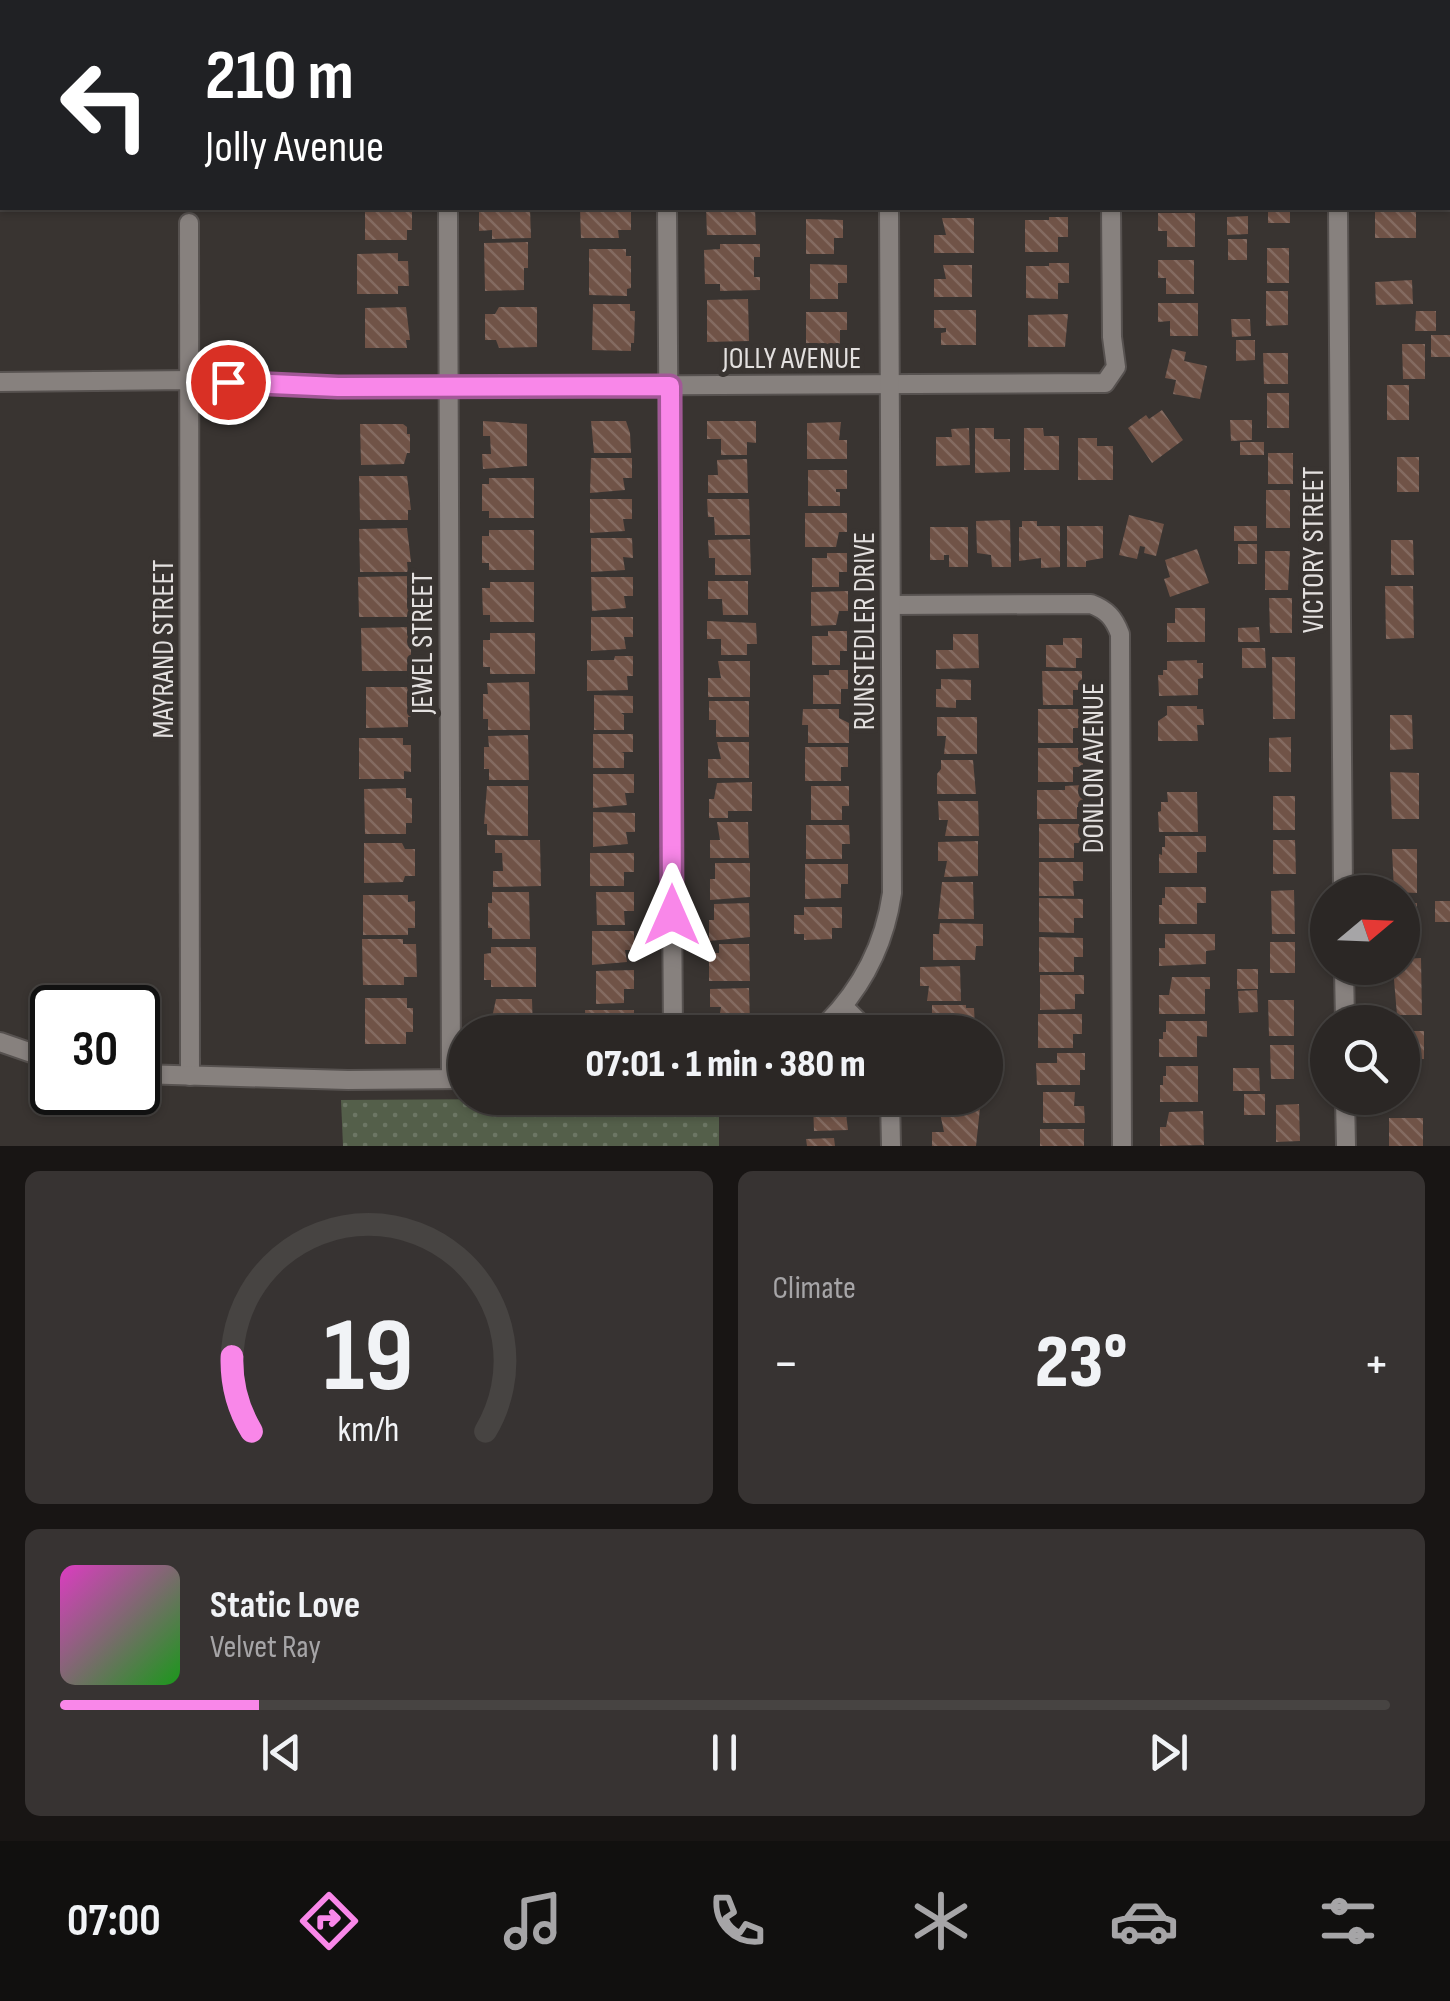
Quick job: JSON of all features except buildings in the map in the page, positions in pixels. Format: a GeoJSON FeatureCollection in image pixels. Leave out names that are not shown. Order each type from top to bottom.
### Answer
{"type":"FeatureCollection","features":[{"type":"Feature","properties":{"kind":"street","name":"JEWEL STREET"},"geometry":{"type":"LineString","coordinates":[[448,210],[457,1015]]}},
{"type":"Feature","properties":{"kind":"street"},"geometry":{"type":"LineString","coordinates":[[667,210],[673,1015]]}},
{"type":"Feature","properties":{"kind":"street","name":"RUNSTEDLER DRIVE"},"geometry":{"type":"LineString","coordinates":[[836,1015],[881,943],[892,893],[890,210]]}},
{"type":"Feature","properties":{"kind":"street","name":"JOLLY AVENUE"},"geometry":{"type":"LineString","coordinates":[[0,382],[191,380],[338,387],[1104,383],[1116,367],[1112,337],[1111,210]]}},
{"type":"Feature","properties":{"kind":"street","name":"VICTORY STREET"},"geometry":{"type":"LineString","coordinates":[[1338,210],[1344,875]]}},
{"type":"Feature","properties":{"kind":"street","name":"MAYRAND STREET"},"geometry":{"type":"LineString","coordinates":[[190,223],[190,1076]]}},
{"type":"Feature","properties":{"kind":"street","name":"DONLON AVENUE"},"geometry":{"type":"LineString","coordinates":[[891,605],[1091,604],[1105,610],[1116,622],[1120,634],[1122,1146]]}},
{"type":"Feature","properties":{"kind":"street"},"geometry":{"type":"LineString","coordinates":[[844,1007],[852,1015]]}},
{"type":"Feature","properties":{"kind":"street"},"geometry":{"type":"LineString","coordinates":[[0,1042],[30,1052]]}},
{"type":"Feature","properties":{"kind":"street"},"geometry":{"type":"LineString","coordinates":[[160,1075],[448,1078]]}},
{"type":"Feature","properties":{"kind":"street"},"geometry":{"type":"LineString","coordinates":[[890,1115],[891,1146]]}},
{"type":"Feature","properties":{"kind":"street"},"geometry":{"type":"LineString","coordinates":[[1345,1115],[1346,1146]]}},
{"type":"Feature","properties":{"kind":"green space"},"geometry":{"type":"Polygon","coordinates":[[[448,1099],[448,1115],[719,1115],[719,1146],[343,1146],[341,1100],[448,1099]]]}},
{"type":"Feature","properties":{"kind":"route"},"geometry":{"type":"LineString","coordinates":[[228,382],[338,387],[670,386],[672,915]]}}]}
